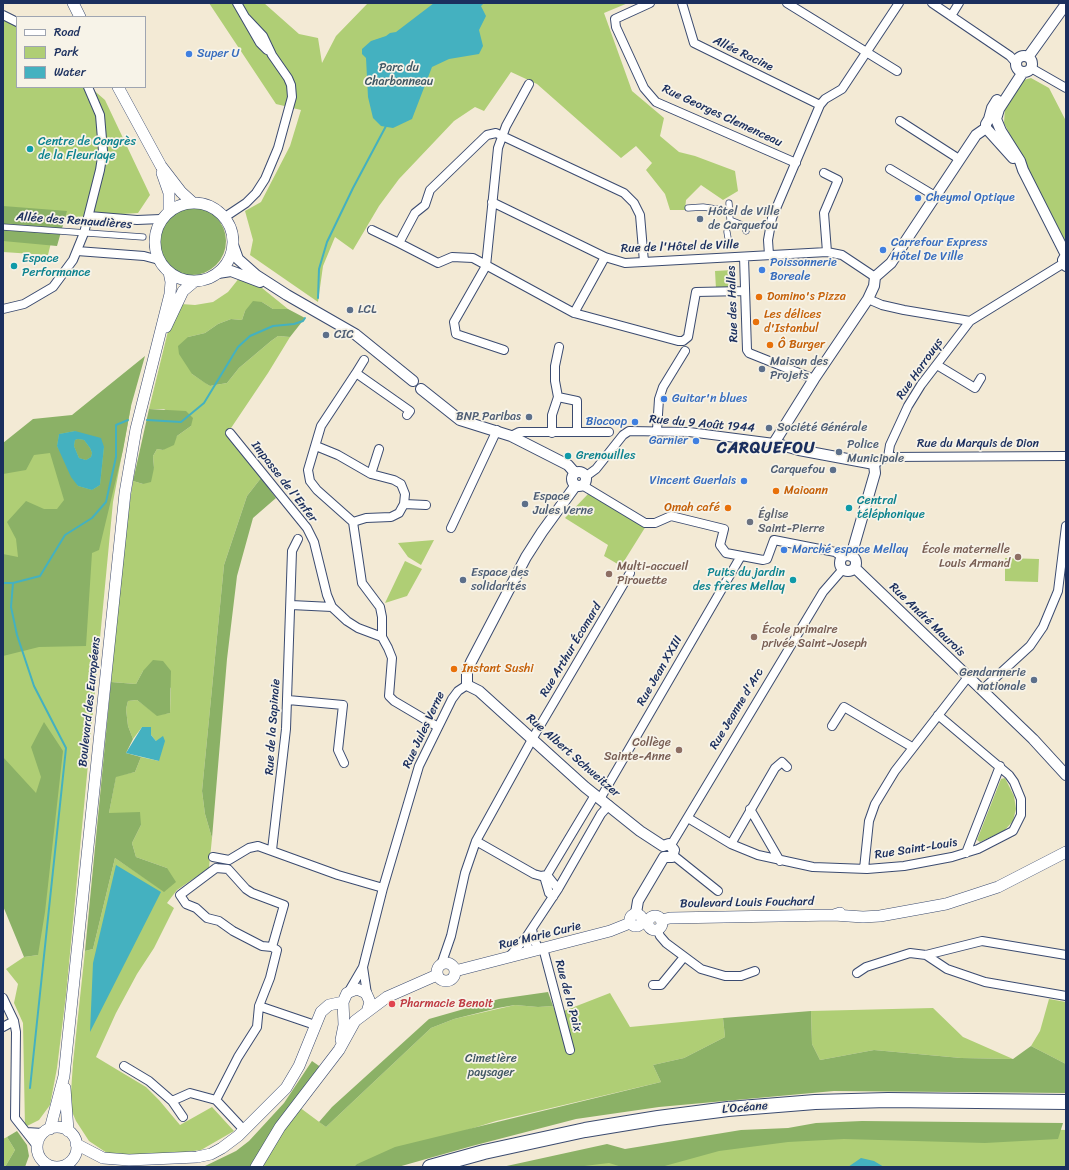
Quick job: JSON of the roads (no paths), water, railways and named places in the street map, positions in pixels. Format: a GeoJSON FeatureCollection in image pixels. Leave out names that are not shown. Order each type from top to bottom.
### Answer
{"type":"FeatureCollection","features":[{"type":"Feature","properties":{"kind":"highway","name":"L’Océane"},"geometry":{"type":"LineString","coordinates":[[430,1167],[484,1152],[570,1133],[658,1118],[728,1109],[815,1102],[888,1100],[1066,1102]]}},
{"type":"Feature","properties":{"kind":"highway","name":"L’Océane"},"geometry":{"type":"LineString","coordinates":[[464,1167],[538,1149],[616,1134],[685,1123],[754,1116],[892,1109],[1066,1111]]}},
{"type":"Feature","properties":{"kind":"main road"},"geometry":{"type":"LineString","coordinates":[[73,3],[80,16]]}},
{"type":"Feature","properties":{"kind":"main road"},"geometry":{"type":"LineString","coordinates":[[119,88],[160,166],[169,193],[165,215],[156,230],[154,242],[159,260],[169,272],[186,280],[203,280],[218,273],[229,260],[233,245],[232,230],[225,217],[214,208],[192,202],[184,204],[165,215]]}},
{"type":"Feature","properties":{"kind":"main road"},"geometry":{"type":"LineString","coordinates":[[160,166],[181,192],[192,202]]}},
{"type":"Feature","properties":{"kind":"main road","name":"Boulevard des Européens"},"geometry":{"type":"LineString","coordinates":[[68,1131],[64,1076],[120,526],[136,429],[171,285],[169,272]]}},
{"type":"Feature","properties":{"kind":"main road"},"geometry":{"type":"LineString","coordinates":[[160,334],[167,325],[183,291],[195,281]]}},
{"type":"Feature","properties":{"kind":"main road","name":"Boulevard Louis Fouchard"},"geometry":{"type":"LineString","coordinates":[[646,921],[670,918],[834,914],[864,917],[934,907],[982,893],[1008,882],[1064,852]]}},
{"type":"Feature","properties":{"kind":"main road","name":"Rue Marie Curie"},"geometry":{"type":"LineString","coordinates":[[455,971],[646,921]]}},
{"type":"Feature","properties":{"kind":"main road"},"geometry":{"type":"LineString","coordinates":[[256,1167],[280,1127],[338,1050],[355,1021],[387,997],[449,964],[455,971],[454,976],[447,981],[441,980],[439,970]]}},
{"type":"Feature","properties":{"kind":"main road"},"geometry":{"type":"LineString","coordinates":[[338,1050],[344,1025],[344,1006],[349,991],[359,989],[368,995],[387,997]]}},
{"type":"Feature","properties":{"kind":"main road"},"geometry":{"type":"LineString","coordinates":[[344,1006],[351,1016],[364,1014],[370,1005],[368,995]]}},
{"type":"Feature","properties":{"kind":"main road"},"geometry":{"type":"LineString","coordinates":[[72,1159],[99,1157],[144,1161],[197,1157],[212,1154],[244,1130],[286,1088],[299,1066],[315,1025],[326,1007],[344,1006]]}},
{"type":"Feature","properties":{"kind":"main road","name":"Boulevard des Européens"},"geometry":{"type":"LineString","coordinates":[[46,1131],[64,1076]]}},
{"type":"Feature","properties":{"kind":"main road"},"geometry":{"type":"LineString","coordinates":[[59,1128],[68,1131],[73,1136],[76,1144],[76,1152],[72,1159],[65,1165],[56,1167],[39,1163],[37,1146],[46,1131],[59,1128]]}},
{"type":"Feature","properties":{"kind":"main road"},"geometry":{"type":"LineString","coordinates":[[76,1144],[99,1157]]}},
{"type":"Feature","properties":{"kind":"street"},"geometry":{"type":"LineString","coordinates":[[225,217],[243,205],[256,193],[265,179],[281,137],[292,91],[288,78],[272,55],[263,36],[246,18],[237,3]]}},
{"type":"Feature","properties":{"kind":"street","name":"Rue Georges Clemenceau"},"geometry":{"type":"LineString","coordinates":[[650,3],[615,19],[616,27],[644,88],[656,102],[796,163]]}},
{"type":"Feature","properties":{"kind":"street","name":"Allée Racine"},"geometry":{"type":"LineString","coordinates":[[682,3],[694,43],[820,105]]}},
{"type":"Feature","properties":{"kind":"street"},"geometry":{"type":"LineString","coordinates":[[787,3],[897,71]]}},
{"type":"Feature","properties":{"kind":"street"},"geometry":{"type":"LineString","coordinates":[[769,255],[768,240],[772,218],[820,105],[825,99],[842,89],[899,3]]}},
{"type":"Feature","properties":{"kind":"street"},"geometry":{"type":"LineString","coordinates":[[932,3],[1021,63],[1066,88]]}},
{"type":"Feature","properties":{"kind":"street"},"geometry":{"type":"LineString","coordinates":[[951,16],[959,3]]}},
{"type":"Feature","properties":{"kind":"street"},"geometry":{"type":"LineString","coordinates":[[233,245],[238,258],[244,265],[287,295],[360,338],[414,381],[417,379],[422,381],[423,384],[421,389],[460,420],[474,426],[497,430],[568,465],[575,473],[572,479],[581,482],[645,523],[655,523],[666,517],[675,516],[724,529],[720,545],[726,553],[763,560],[770,556],[778,541],[835,552],[847,556],[855,561],[855,568],[852,571],[843,569],[841,564],[847,556],[875,473],[874,464],[799,450],[774,443],[814,379],[868,299],[874,286],[875,277],[891,263],[976,135],[992,125],[1021,63],[1066,4]]}},
{"type":"Feature","properties":{"kind":"street"},"geometry":{"type":"LineString","coordinates":[[3,15],[16,22]]}},
{"type":"Feature","properties":{"kind":"street"},"geometry":{"type":"LineString","coordinates":[[504,350],[456,334],[454,322],[486,266],[498,148],[506,126],[529,84]]}},
{"type":"Feature","properties":{"kind":"street"},"geometry":{"type":"LineString","coordinates":[[3,309],[24,304],[48,291],[64,274],[84,234],[100,170],[103,140],[100,116],[88,88]]}},
{"type":"Feature","properties":{"kind":"street"},"geometry":{"type":"LineString","coordinates":[[900,121],[959,159]]}},
{"type":"Feature","properties":{"kind":"street"},"geometry":{"type":"LineString","coordinates":[[868,299],[882,305],[970,321],[1065,260],[1017,154],[992,125]]}},
{"type":"Feature","properties":{"kind":"street"},"geometry":{"type":"LineString","coordinates":[[399,243],[415,213],[425,205],[430,190],[487,135],[496,133],[504,135],[624,193],[634,203],[640,215],[644,262]]}},
{"type":"Feature","properties":{"kind":"street"},"geometry":{"type":"LineString","coordinates":[[890,168],[935,196]]}},
{"type":"Feature","properties":{"kind":"street"},"geometry":{"type":"LineString","coordinates":[[824,173],[838,180],[824,213],[827,252]]}},
{"type":"Feature","properties":{"kind":"street","name":"Rue de l'Hôtel de Ville"},"geometry":{"type":"LineString","coordinates":[[492,202],[605,257],[625,264],[827,252],[842,255],[875,277]]}},
{"type":"Feature","properties":{"kind":"street"},"geometry":{"type":"LineString","coordinates":[[727,232],[730,220],[729,203]]}},
{"type":"Feature","properties":{"kind":"street"},"geometry":{"type":"LineString","coordinates":[[688,208],[703,207],[730,211]]}},
{"type":"Feature","properties":{"kind":"street"},"geometry":{"type":"LineString","coordinates":[[89,216],[138,220],[165,215]]}},
{"type":"Feature","properties":{"kind":"street"},"geometry":{"type":"LineString","coordinates":[[730,220],[744,228]]}},
{"type":"Feature","properties":{"kind":"street","name":"Allée des Renaudières"},"geometry":{"type":"LineString","coordinates":[[3,227],[84,234],[143,237]]}},
{"type":"Feature","properties":{"kind":"street"},"geometry":{"type":"LineString","coordinates":[[372,230],[438,263],[452,257],[473,258],[574,313],[625,328],[683,341],[688,337],[696,292],[745,291]]}},
{"type":"Feature","properties":{"kind":"street"},"geometry":{"type":"LineString","coordinates":[[76,251],[136,255],[159,260]]}},
{"type":"Feature","properties":{"kind":"street"},"geometry":{"type":"LineString","coordinates":[[574,313],[605,257]]}},
{"type":"Feature","properties":{"kind":"street","name":"Rue des Halles"},"geometry":{"type":"LineString","coordinates":[[744,257],[749,353],[814,379]]}},
{"type":"Feature","properties":{"kind":"street"},"geometry":{"type":"LineString","coordinates":[[218,273],[230,271],[287,295]]}},
{"type":"Feature","properties":{"kind":"street","name":"Rue Harrouys"},"geometry":{"type":"LineString","coordinates":[[888,456],[890,445],[908,406],[921,385],[970,321]]}},
{"type":"Feature","properties":{"kind":"street"},"geometry":{"type":"LineString","coordinates":[[552,433],[552,415],[558,396],[555,381],[555,366],[559,347]]}},
{"type":"Feature","properties":{"kind":"street"},"geometry":{"type":"LineString","coordinates":[[657,430],[657,411],[663,387],[685,351]]}},
{"type":"Feature","properties":{"kind":"street"},"geometry":{"type":"LineString","coordinates":[[364,360],[321,426],[308,470],[310,481],[317,490],[353,522],[362,582],[380,607],[382,617],[382,637],[392,658],[390,696],[394,701],[438,727]]}},
{"type":"Feature","properties":{"kind":"street"},"geometry":{"type":"LineString","coordinates":[[937,365],[974,388],[981,378]]}},
{"type":"Feature","properties":{"kind":"street"},"geometry":{"type":"LineString","coordinates":[[356,374],[410,411],[407,416]]}},
{"type":"Feature","properties":{"kind":"street"},"geometry":{"type":"LineString","coordinates":[[558,396],[577,401],[577,432]]}},
{"type":"Feature","properties":{"kind":"street"},"geometry":{"type":"LineString","coordinates":[[451,528],[497,430]]}},
{"type":"Feature","properties":{"kind":"street","name":"Rue du 9 Août 1944"},"geometry":{"type":"LineString","coordinates":[[581,482],[596,469],[623,435],[629,430],[657,430],[702,434],[774,443]]}},
{"type":"Feature","properties":{"kind":"street"},"geometry":{"type":"LineString","coordinates":[[511,436],[519,432],[610,432]]}},
{"type":"Feature","properties":{"kind":"street","name":"Impasse de l'Enfer"},"geometry":{"type":"LineString","coordinates":[[230,433],[307,528],[314,542],[327,595],[332,607],[347,621],[358,628],[382,637]]}},
{"type":"Feature","properties":{"kind":"street"},"geometry":{"type":"LineString","coordinates":[[316,446],[338,455],[371,474],[394,480],[401,484],[404,494],[404,504],[399,513],[391,517],[366,518],[353,522]]}},
{"type":"Feature","properties":{"kind":"street"},"geometry":{"type":"LineString","coordinates":[[371,474],[379,449]]}},
{"type":"Feature","properties":{"kind":"street","name":"Rue du Marquis de Dion"},"geometry":{"type":"LineString","coordinates":[[874,464],[888,456],[1066,456]]}},
{"type":"Feature","properties":{"kind":"street"},"geometry":{"type":"LineString","coordinates":[[467,685],[468,669],[526,557],[542,532],[581,482]]}},
{"type":"Feature","properties":{"kind":"street"},"geometry":{"type":"LineString","coordinates":[[404,504],[426,505]]}},
{"type":"Feature","properties":{"kind":"street"},"geometry":{"type":"LineString","coordinates":[[982,690],[1030,646],[1043,627],[1058,590],[1066,526]]}},
{"type":"Feature","properties":{"kind":"street","name":"Rue de la Sapinaie"},"geometry":{"type":"LineString","coordinates":[[272,850],[288,700],[292,550],[298,539]]}},
{"type":"Feature","properties":{"kind":"street","name":"Rue Jean XXIII"},"geometry":{"type":"LineString","coordinates":[[546,875],[598,797],[741,556]]}},
{"type":"Feature","properties":{"kind":"street","name":"Rue André Maurois"},"geometry":{"type":"LineString","coordinates":[[855,568],[1033,739],[1066,775]]}},
{"type":"Feature","properties":{"kind":"street","name":"Rue Jeanne d'Arc"},"geometry":{"type":"LineString","coordinates":[[668,851],[823,592],[843,569]]}},
{"type":"Feature","properties":{"kind":"street","name":"Rue Arthur Écomard"},"geometry":{"type":"LineString","coordinates":[[439,970],[451,936],[465,873],[476,841],[532,739],[630,573]]}},
{"type":"Feature","properties":{"kind":"street"},"geometry":{"type":"LineString","coordinates":[[291,605],[332,607]]}},
{"type":"Feature","properties":{"kind":"street"},"geometry":{"type":"LineString","coordinates":[[864,869],[869,822],[875,804],[895,770],[968,677]]}},
{"type":"Feature","properties":{"kind":"street","name":"Rue Jules Verne"},"geometry":{"type":"LineString","coordinates":[[349,991],[363,967],[383,888],[419,766],[455,694],[467,685]]}},
{"type":"Feature","properties":{"kind":"street","name":"Rue Albert Schweitzer"},"geometry":{"type":"LineString","coordinates":[[467,685],[479,691],[598,797],[718,891]]}},
{"type":"Feature","properties":{"kind":"street"},"geometry":{"type":"LineString","coordinates":[[288,700],[343,705],[338,750],[344,763]]}},
{"type":"Feature","properties":{"kind":"street"},"geometry":{"type":"LineString","coordinates":[[832,726],[844,707],[912,747]]}},
{"type":"Feature","properties":{"kind":"street","name":"Rue Saint-Louis"},"geometry":{"type":"LineString","coordinates":[[688,818],[731,844],[780,861],[813,867],[864,869],[904,866],[966,853],[1008,835],[1019,822],[1022,806],[1019,790],[1012,778],[1000,766],[938,715]]}},
{"type":"Feature","properties":{"kind":"street"},"geometry":{"type":"LineString","coordinates":[[731,844],[775,768],[782,762],[787,767]]}},
{"type":"Feature","properties":{"kind":"street","name":"Rue Saint-Louis"},"geometry":{"type":"LineString","coordinates":[[966,853],[1000,766]]}},
{"type":"Feature","properties":{"kind":"street"},"geometry":{"type":"LineString","coordinates":[[508,957],[527,936],[558,890],[601,814],[609,805]]}},
{"type":"Feature","properties":{"kind":"street"},"geometry":{"type":"LineString","coordinates":[[750,810],[780,861]]}},
{"type":"Feature","properties":{"kind":"street"},"geometry":{"type":"LineString","coordinates":[[476,841],[534,874],[546,875],[558,890]]}},
{"type":"Feature","properties":{"kind":"street"},"geometry":{"type":"LineString","coordinates":[[213,857],[229,860],[249,848],[258,846],[338,875],[383,888]]}},
{"type":"Feature","properties":{"kind":"street"},"geometry":{"type":"LineString","coordinates":[[668,851],[638,901],[646,921],[662,939],[701,969],[725,976],[741,976],[755,971]]}},
{"type":"Feature","properties":{"kind":"street"},"geometry":{"type":"LineString","coordinates":[[216,1100],[238,1057],[257,1027],[259,1006],[270,978],[277,950],[272,947],[262,946],[233,931],[219,921],[207,918],[196,908],[186,904],[180,895],[216,868],[228,869],[246,889],[252,893],[284,905],[272,947]]}},
{"type":"Feature","properties":{"kind":"street"},"geometry":{"type":"LineString","coordinates":[[546,875],[549,893],[553,897]]}},
{"type":"Feature","properties":{"kind":"street"},"geometry":{"type":"LineString","coordinates":[[532,929],[537,950]]}},
{"type":"Feature","properties":{"kind":"street"},"geometry":{"type":"LineString","coordinates":[[527,936],[537,950]]}},
{"type":"Feature","properties":{"kind":"street"},"geometry":{"type":"LineString","coordinates":[[857,973],[866,967],[910,953],[926,955],[982,941],[1066,955]]}},
{"type":"Feature","properties":{"kind":"street","name":"Rue de la Paix"},"geometry":{"type":"LineString","coordinates":[[537,950],[570,1050]]}},
{"type":"Feature","properties":{"kind":"street"},"geometry":{"type":"LineString","coordinates":[[926,955],[947,969],[985,982],[1066,996]]}},
{"type":"Feature","properties":{"kind":"street"},"geometry":{"type":"LineString","coordinates":[[653,985],[661,985],[684,957]]}},
{"type":"Feature","properties":{"kind":"street","name":"Rue Jules Verne"},"geometry":{"type":"LineString","coordinates":[[363,967],[368,995]]}},
{"type":"Feature","properties":{"kind":"street"},"geometry":{"type":"LineString","coordinates":[[3,998],[14,1021],[16,1032],[16,1118],[37,1146]]}},
{"type":"Feature","properties":{"kind":"street"},"geometry":{"type":"LineString","coordinates":[[259,1006],[315,1025]]}},
{"type":"Feature","properties":{"kind":"street"},"geometry":{"type":"LineString","coordinates":[[3,1027],[14,1021]]}},
{"type":"Feature","properties":{"kind":"street"},"geometry":{"type":"LineString","coordinates":[[124,1066],[149,1080],[172,1101],[183,1117]]}},
{"type":"Feature","properties":{"kind":"street"},"geometry":{"type":"LineString","coordinates":[[172,1101],[190,1093],[216,1100],[244,1130]]}},
{"type":"Feature","properties":{"kind":"street"},"geometry":{"type":"LineString","coordinates":[[26,1132],[46,1131]]}},
{"type":"Feature","properties":{"kind":"water"},"geometry":{"type":"Polygon","coordinates":[[[434,3],[484,3],[481,6],[486,16],[479,30],[483,46],[479,54],[449,59],[432,67],[412,119],[393,128],[381,126],[373,118],[368,97],[366,58],[362,54],[362,49],[371,41],[396,32],[434,3]]]}},
{"type":"Feature","properties":{"kind":"water"},"geometry":{"type":"Polygon","coordinates":[[[75,431],[101,438],[104,447],[100,485],[92,490],[78,486],[71,477],[57,446],[59,434],[75,431]],[[75,440],[74,446],[79,458],[86,460],[91,457],[92,453],[84,440],[75,440]]]}},
{"type":"Feature","properties":{"kind":"water"},"geometry":{"type":"Polygon","coordinates":[[[142,727],[151,727],[151,735],[156,741],[163,736],[165,741],[159,761],[126,753],[142,727]]]}},
{"type":"Feature","properties":{"kind":"water"},"geometry":{"type":"Polygon","coordinates":[[[116,865],[161,892],[90,1032],[93,963],[116,865]]]}},
{"type":"Feature","properties":{"kind":"water"},"geometry":{"type":"Polygon","coordinates":[[[861,1158],[874,1161],[884,1167],[848,1167],[861,1158]]]}},
{"type":"Feature","properties":{"kind":"waterway"},"geometry":{"type":"LineString","coordinates":[[318,298],[319,269],[327,242],[353,188],[386,126]]}},
{"type":"Feature","properties":{"kind":"waterway"},"geometry":{"type":"LineString","coordinates":[[147,420],[181,422],[204,403],[238,347],[250,336],[273,326],[294,324],[303,321],[305,318]]}},
{"type":"Feature","properties":{"kind":"waterway"},"geometry":{"type":"LineString","coordinates":[[3,583],[13,583],[40,576],[65,535],[92,518],[106,502],[116,457],[116,425],[128,420]]}},
{"type":"Feature","properties":{"kind":"waterway"},"geometry":{"type":"LineString","coordinates":[[13,583],[11,607],[17,635],[34,686],[66,748],[30,1088]]}},
{"type":"Feature","properties":{"kind":"place","name":"Super U"},"geometry":{"type":"Point","coordinates":[189,54]}},
{"type":"Feature","properties":{"kind":"place","name":"Centre de Congrès de la Fleuriaye"},"geometry":{"type":"Point","coordinates":[30,149]}},
{"type":"Feature","properties":{"kind":"place","name":"Cheymol Optique"},"geometry":{"type":"Point","coordinates":[918,198]}},
{"type":"Feature","properties":{"kind":"place","name":"Hôtel de Ville de Carquefou"},"geometry":{"type":"Point","coordinates":[700,219]}},
{"type":"Feature","properties":{"kind":"place","name":"Carrefour Express Hôtel De Ville"},"geometry":{"type":"Point","coordinates":[883,250]}},
{"type":"Feature","properties":{"kind":"place","name":"Espace Performance"},"geometry":{"type":"Point","coordinates":[14,266]}},
{"type":"Feature","properties":{"kind":"place","name":"Poissonnerie Boreale"},"geometry":{"type":"Point","coordinates":[762,270]}},
{"type":"Feature","properties":{"kind":"place","name":"Domino's Pizza"},"geometry":{"type":"Point","coordinates":[759,297]}},
{"type":"Feature","properties":{"kind":"place","name":"LCL"},"geometry":{"type":"Point","coordinates":[350,310]}},
{"type":"Feature","properties":{"kind":"place","name":"Les délices d'Istanbul"},"geometry":{"type":"Point","coordinates":[756,322]}},
{"type":"Feature","properties":{"kind":"place","name":"CIC"},"geometry":{"type":"Point","coordinates":[326,335]}},
{"type":"Feature","properties":{"kind":"place","name":"Ô Burger"},"geometry":{"type":"Point","coordinates":[770,345]}},
{"type":"Feature","properties":{"kind":"place","name":"Maison des Projets"},"geometry":{"type":"Point","coordinates":[762,369]}},
{"type":"Feature","properties":{"kind":"place","name":"Guitar'n blues"},"geometry":{"type":"Point","coordinates":[664,399]}},
{"type":"Feature","properties":{"kind":"place","name":"BNP Paribas"},"geometry":{"type":"Point","coordinates":[529,417]}},
{"type":"Feature","properties":{"kind":"place","name":"Biocoop"},"geometry":{"type":"Point","coordinates":[635,422]}},
{"type":"Feature","properties":{"kind":"place","name":"Société Générale"},"geometry":{"type":"Point","coordinates":[769,428]}},
{"type":"Feature","properties":{"kind":"place","name":"Garnier"},"geometry":{"type":"Point","coordinates":[696,441]}},
{"type":"Feature","properties":{"kind":"place","name":"Police Municipale"},"geometry":{"type":"Point","coordinates":[839,452]}},
{"type":"Feature","properties":{"kind":"place","name":"Grenouilles"},"geometry":{"type":"Point","coordinates":[568,456]}},
{"type":"Feature","properties":{"kind":"place","name":"Carquefou"},"geometry":{"type":"Point","coordinates":[833,470]}},
{"type":"Feature","properties":{"kind":"place","name":"Vincent Guerlais"},"geometry":{"type":"Point","coordinates":[744,481]}},
{"type":"Feature","properties":{"kind":"place","name":"Maioann"},"geometry":{"type":"Point","coordinates":[776,491]}},
{"type":"Feature","properties":{"kind":"place","name":"Espace Jules Verne"},"geometry":{"type":"Point","coordinates":[525,504]}},
{"type":"Feature","properties":{"kind":"place","name":"Omah café"},"geometry":{"type":"Point","coordinates":[728,508]}},
{"type":"Feature","properties":{"kind":"place","name":"Central téléphonique"},"geometry":{"type":"Point","coordinates":[849,508]}},
{"type":"Feature","properties":{"kind":"place","name":"Église Saint-Pierre"},"geometry":{"type":"Point","coordinates":[750,522]}},
{"type":"Feature","properties":{"kind":"place","name":"Marché espace Mellay"},"geometry":{"type":"Point","coordinates":[784,550]}},
{"type":"Feature","properties":{"kind":"place","name":"École maternelle Louis Armand"},"geometry":{"type":"Point","coordinates":[1018,557]}},
{"type":"Feature","properties":{"kind":"place","name":"Multi-accueil Pirouette"},"geometry":{"type":"Point","coordinates":[609,574]}},
{"type":"Feature","properties":{"kind":"place","name":"Espace des solidarités"},"geometry":{"type":"Point","coordinates":[463,580]}},
{"type":"Feature","properties":{"kind":"place","name":"Puits du jardin des frères Mellay"},"geometry":{"type":"Point","coordinates":[793,580]}},
{"type":"Feature","properties":{"kind":"place","name":"École primaire privée Saint-Joseph"},"geometry":{"type":"Point","coordinates":[754,637]}},
{"type":"Feature","properties":{"kind":"place","name":"Instant Sushi"},"geometry":{"type":"Point","coordinates":[454,669]}},
{"type":"Feature","properties":{"kind":"place","name":"Gendarmerie nationale"},"geometry":{"type":"Point","coordinates":[1034,680]}},
{"type":"Feature","properties":{"kind":"place","name":"Collège Sainte-Anne"},"geometry":{"type":"Point","coordinates":[679,750]}},
{"type":"Feature","properties":{"kind":"place","name":"Pharmacie Benoit"},"geometry":{"type":"Point","coordinates":[392,1004]}},
{"type":"Feature","properties":{"kind":"district","name":"CARQUEFOU"},"geometry":{"type":"Point","coordinates":[766,449]}},
{"type":"Feature","properties":{"kind":"park label","name":"Parc du Charbonneau"},"geometry":{"type":"Point","coordinates":[399,75]}},
{"type":"Feature","properties":{"kind":"park label","name":"Cimetière paysager"},"geometry":{"type":"Point","coordinates":[491,1066]}}]}
